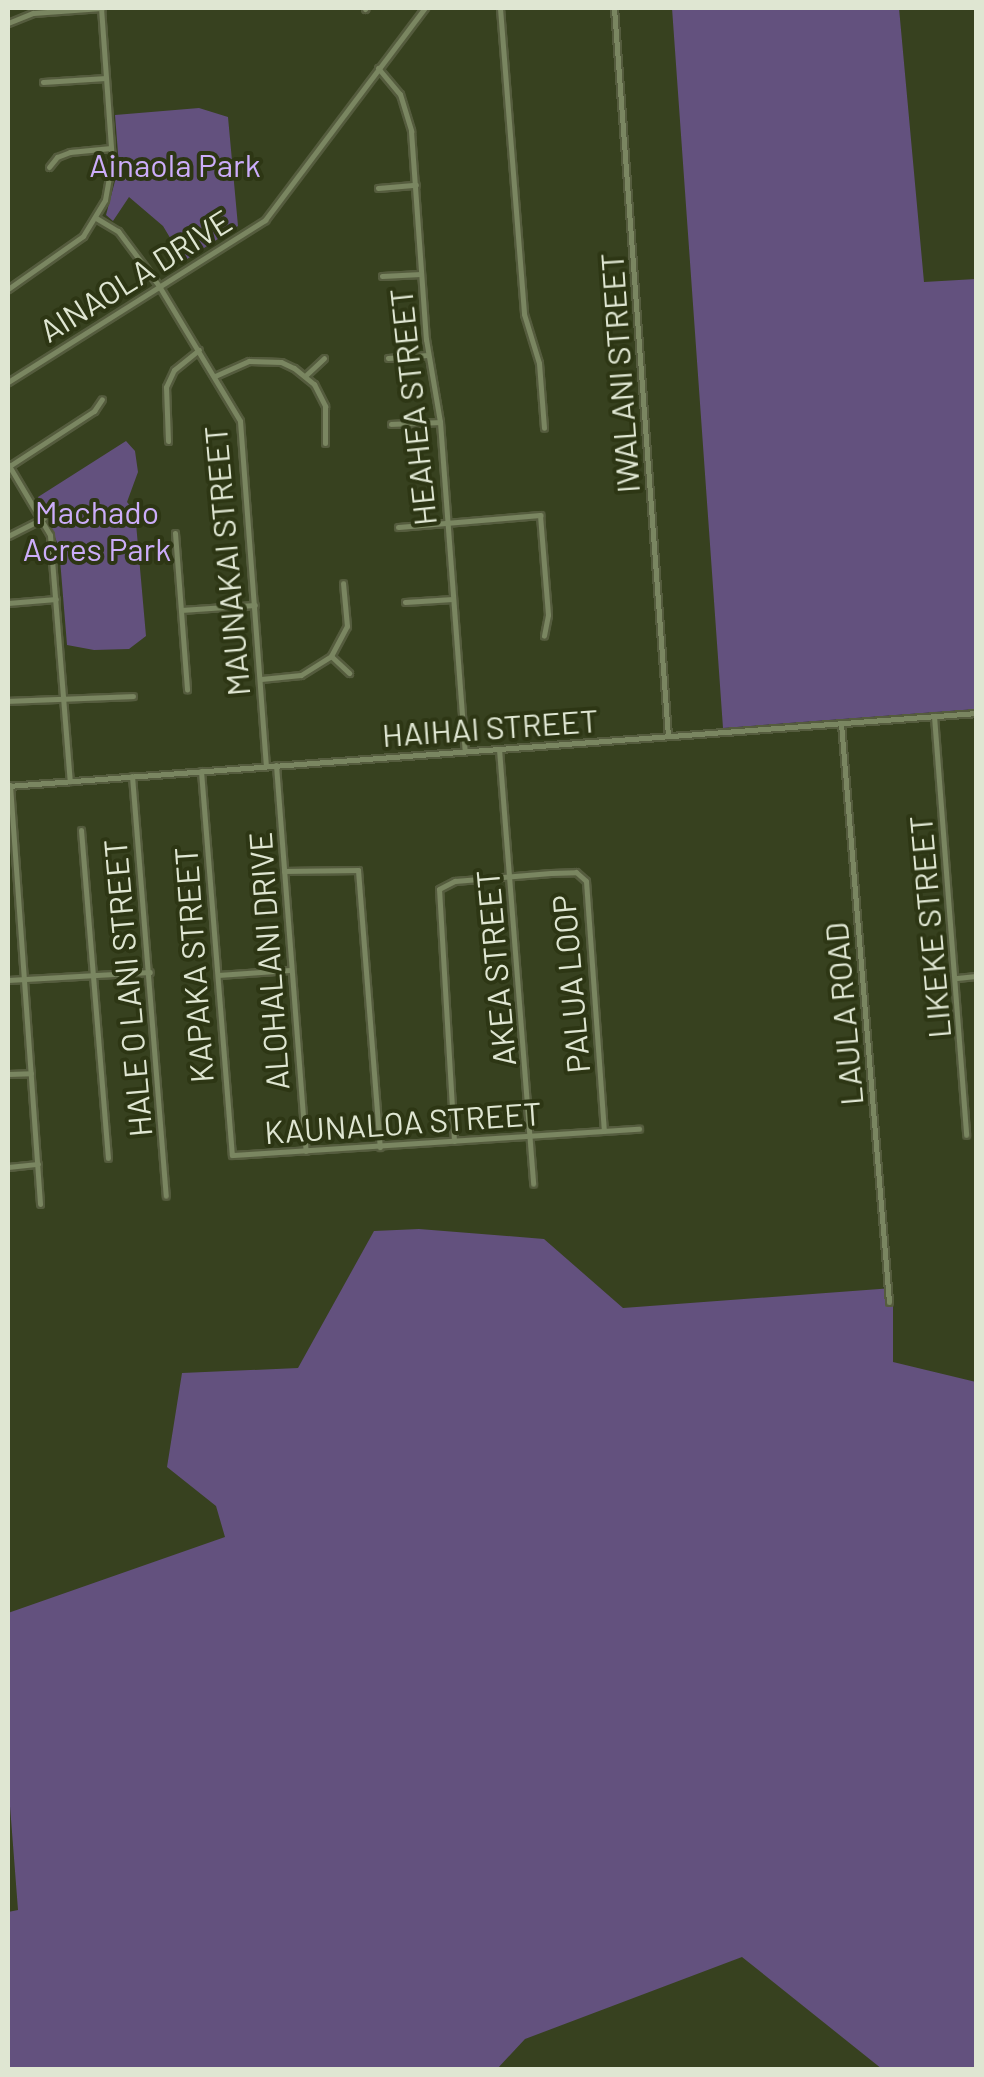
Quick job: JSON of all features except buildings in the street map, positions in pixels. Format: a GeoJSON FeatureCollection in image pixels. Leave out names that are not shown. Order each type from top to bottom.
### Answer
{"type":"FeatureCollection","features":[{"type":"Feature","properties":{"kind":"street"},"geometry":{"type":"LineString","coordinates":[[8,22],[33,13],[101,8],[111,148],[110,181],[96,218],[66,252],[8,289]]}},
{"type":"Feature","properties":{"kind":"street","name":"AINAOLA DRIVE"},"geometry":{"type":"LineString","coordinates":[[8,382],[265,220],[425,8]]}},
{"type":"Feature","properties":{"kind":"street"},"geometry":{"type":"LineString","coordinates":[[500,8],[524,314],[539,363],[544,428]]}},
{"type":"Feature","properties":{"kind":"street","name":"IWALANI STREET"},"geometry":{"type":"LineString","coordinates":[[614,8],[668,736]]}},
{"type":"Feature","properties":{"kind":"street","name":"HEAHEA STREET"},"geometry":{"type":"LineString","coordinates":[[378,68],[405,105],[416,185],[428,355],[440,422],[464,751]]}},
{"type":"Feature","properties":{"kind":"street"},"geometry":{"type":"LineString","coordinates":[[43,82],[106,78]]}},
{"type":"Feature","properties":{"kind":"street"},"geometry":{"type":"LineString","coordinates":[[49,167],[57,157],[70,152],[111,148]]}},
{"type":"Feature","properties":{"kind":"street"},"geometry":{"type":"LineString","coordinates":[[378,188],[416,185]]}},
{"type":"Feature","properties":{"kind":"street","name":"MAUNAKAI STREET"},"geometry":{"type":"LineString","coordinates":[[96,218],[118,231],[159,286],[235,410],[242,434],[266,766]]}},
{"type":"Feature","properties":{"kind":"street"},"geometry":{"type":"LineString","coordinates":[[382,276],[421,274]]}},
{"type":"Feature","properties":{"kind":"street"},"geometry":{"type":"LineString","coordinates":[[168,441],[166,387],[174,370],[199,350]]}},
{"type":"Feature","properties":{"kind":"street"},"geometry":{"type":"LineString","coordinates":[[388,358],[428,355]]}},
{"type":"Feature","properties":{"kind":"street"},"geometry":{"type":"LineString","coordinates":[[305,376],[324,358]]}},
{"type":"Feature","properties":{"kind":"street"},"geometry":{"type":"LineString","coordinates":[[216,376],[249,361],[265,360],[280,362],[305,376],[325,406],[325,443]]}},
{"type":"Feature","properties":{"kind":"street"},"geometry":{"type":"LineString","coordinates":[[70,781],[53,554],[44,518],[8,466],[94,412],[102,399]]}},
{"type":"Feature","properties":{"kind":"street"},"geometry":{"type":"LineString","coordinates":[[391,424],[440,422]]}},
{"type":"Feature","properties":{"kind":"street"},"geometry":{"type":"LineString","coordinates":[[398,527],[540,516],[548,615],[544,636]]}},
{"type":"Feature","properties":{"kind":"street"},"geometry":{"type":"LineString","coordinates":[[8,536],[44,518]]}},
{"type":"Feature","properties":{"kind":"street"},"geometry":{"type":"LineString","coordinates":[[175,532],[187,690]]}},
{"type":"Feature","properties":{"kind":"street"},"geometry":{"type":"LineString","coordinates":[[261,679],[301,674],[331,656],[347,626],[343,582]]}},
{"type":"Feature","properties":{"kind":"street"},"geometry":{"type":"LineString","coordinates":[[8,604],[56,600]]}},
{"type":"Feature","properties":{"kind":"street"},"geometry":{"type":"LineString","coordinates":[[405,602],[453,600]]}},
{"type":"Feature","properties":{"kind":"street"},"geometry":{"type":"LineString","coordinates":[[182,610],[255,605]]}},
{"type":"Feature","properties":{"kind":"street"},"geometry":{"type":"LineString","coordinates":[[331,656],[349,673]]}},
{"type":"Feature","properties":{"kind":"street"},"geometry":{"type":"LineString","coordinates":[[8,701],[133,696]]}},
{"type":"Feature","properties":{"kind":"street","name":"HAIHAI STREET"},"geometry":{"type":"LineString","coordinates":[[9,786],[976,713]]}},
{"type":"Feature","properties":{"kind":"street","name":"LIKEKE STREET"},"geometry":{"type":"LineString","coordinates":[[934,716],[957,978],[966,1136]]}},
{"type":"Feature","properties":{"kind":"street","name":"LAULA ROAD"},"geometry":{"type":"LineString","coordinates":[[841,723],[889,1302]]}},
{"type":"Feature","properties":{"kind":"street","name":"AKEA STREET"},"geometry":{"type":"LineString","coordinates":[[499,748],[533,1184]]}},
{"type":"Feature","properties":{"kind":"street","name":"ALOHALANI DRIVE"},"geometry":{"type":"LineString","coordinates":[[276,765],[306,1152]]}},
{"type":"Feature","properties":{"kind":"street","name":"KAPAKA STREET"},"geometry":{"type":"LineString","coordinates":[[202,771],[232,1155]]}},
{"type":"Feature","properties":{"kind":"street","name":"HALE O LANI STREET"},"geometry":{"type":"LineString","coordinates":[[132,776],[166,1196]]}},
{"type":"Feature","properties":{"kind":"street"},"geometry":{"type":"LineString","coordinates":[[9,786],[40,1204]]}},
{"type":"Feature","properties":{"kind":"street"},"geometry":{"type":"LineString","coordinates":[[82,830],[108,1158]]}},
{"type":"Feature","properties":{"kind":"street"},"geometry":{"type":"LineString","coordinates":[[284,871],[358,870],[380,1146]]}},
{"type":"Feature","properties":{"kind":"street","name":"PALUA LOOP"},"geometry":{"type":"LineString","coordinates":[[454,1140],[436,896],[444,884],[455,880],[510,876],[576,872],[586,880],[604,1130]]}},
{"type":"Feature","properties":{"kind":"street"},"geometry":{"type":"LineString","coordinates":[[8,884],[16,884]]}},
{"type":"Feature","properties":{"kind":"street"},"geometry":{"type":"LineString","coordinates":[[218,976],[291,970]]}},
{"type":"Feature","properties":{"kind":"street"},"geometry":{"type":"LineString","coordinates":[[8,980],[150,972]]}},
{"type":"Feature","properties":{"kind":"street"},"geometry":{"type":"LineString","coordinates":[[957,978],[976,976]]}},
{"type":"Feature","properties":{"kind":"street"},"geometry":{"type":"LineString","coordinates":[[8,1074],[31,1073]]}},
{"type":"Feature","properties":{"kind":"street","name":"KAUNALOA STREET"},"geometry":{"type":"LineString","coordinates":[[232,1155],[638,1129]]}},
{"type":"Feature","properties":{"kind":"street"},"geometry":{"type":"LineString","coordinates":[[8,1167],[38,1164]]}},
{"type":"Feature","properties":{"kind":"green space"},"geometry":{"type":"Polygon","coordinates":[[[672,8],[899,8],[924,282],[976,279],[976,709],[723,728],[672,8]]]}},
{"type":"Feature","properties":{"kind":"green space","name":"Ainaola Park"},"geometry":{"type":"Polygon","coordinates":[[[199,108],[228,117],[238,226],[184,261],[163,226],[129,197],[113,221],[106,215],[119,166],[115,115],[199,108]]]}},
{"type":"Feature","properties":{"kind":"green space","name":"Machado Acres Park"},"geometry":{"type":"Polygon","coordinates":[[[126,441],[135,451],[138,472],[127,502],[135,512],[146,636],[129,649],[94,650],[67,645],[59,547],[38,497],[126,441]]]}},
{"type":"Feature","properties":{"kind":"green space"},"geometry":{"type":"Polygon","coordinates":[[[419,1229],[544,1239],[623,1308],[893,1288],[893,1362],[976,1382],[976,2069],[882,2069],[742,1957],[525,2039],[497,2069],[8,2069],[8,1912],[18,1910],[8,1780],[8,1613],[225,1537],[216,1506],[167,1467],[182,1373],[298,1368],[374,1231],[419,1229]]]}}]}
